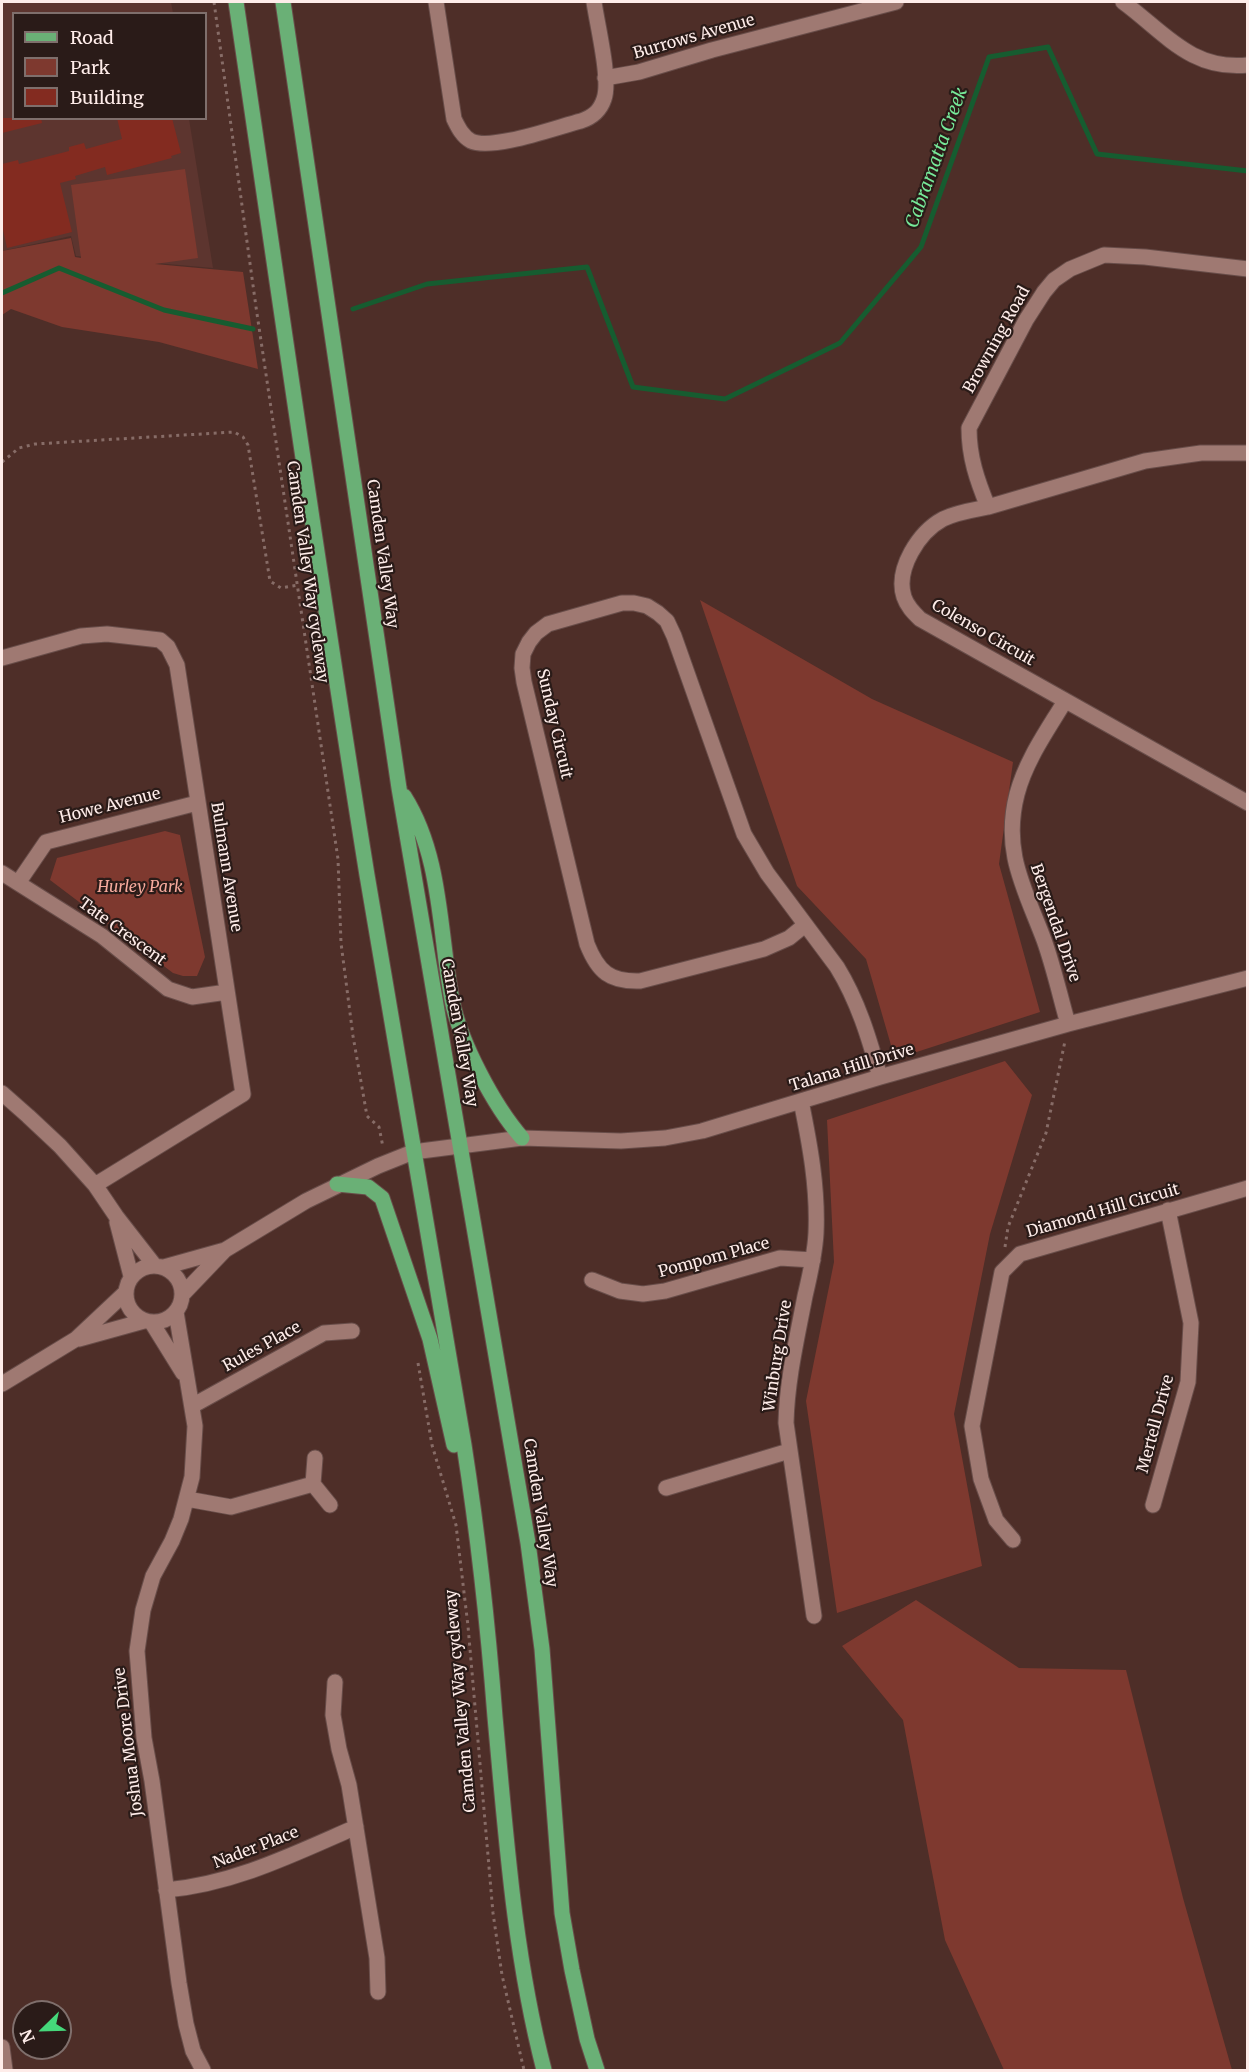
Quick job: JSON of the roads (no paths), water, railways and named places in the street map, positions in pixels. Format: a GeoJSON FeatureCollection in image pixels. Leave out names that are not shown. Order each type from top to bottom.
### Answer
{"type":"FeatureCollection","features":[{"type":"Feature","properties":{"kind":"main road"},"geometry":{"type":"LineString","coordinates":[[236,2],[321,583],[413,1152],[465,1449],[477,1544],[511,1896],[520,1959],[544,2070]]}},
{"type":"Feature","properties":{"kind":"main road","name":"Camden Valley Way"},"geometry":{"type":"LineString","coordinates":[[283,2],[399,788],[529,1555],[542,1649],[562,1913],[587,2039],[597,2070]]}},
{"type":"Feature","properties":{"kind":"main road"},"geometry":{"type":"LineString","coordinates":[[399,788],[411,807],[428,845],[457,1018],[496,1104],[522,1138]]}},
{"type":"Feature","properties":{"kind":"main road"},"geometry":{"type":"LineString","coordinates":[[338,1184],[368,1187],[382,1198],[430,1339],[477,1544]]}},
{"type":"Feature","properties":{"kind":"street"},"geometry":{"type":"LineString","coordinates":[[436,2],[454,118],[469,140],[489,144],[591,117],[599,111],[606,93],[594,2]]}},
{"type":"Feature","properties":{"kind":"street","name":"Burrows Avenue"},"geometry":{"type":"LineString","coordinates":[[605,78],[639,72],[712,50],[896,2]]}},
{"type":"Feature","properties":{"kind":"street"},"geometry":{"type":"LineString","coordinates":[[1128,3],[1145,21],[1188,54],[1233,67],[1248,65]]}},
{"type":"Feature","properties":{"kind":"street","name":"Browning Road"},"geometry":{"type":"LineString","coordinates":[[988,507],[975,475],[969,428],[1026,320],[1054,280],[1070,269],[1104,255],[1145,257],[1248,269]]}},
{"type":"Feature","properties":{"kind":"street","name":"Colenso Circuit"},"geometry":{"type":"LineString","coordinates":[[1248,453],[1201,453],[1145,461],[943,519],[928,530],[917,543],[905,567],[902,581],[903,595],[909,608],[920,619],[1248,803]]}},
{"type":"Feature","properties":{"kind":"street","name":"Sunday Circuit"},"geometry":{"type":"LineString","coordinates":[[805,925],[789,938],[764,949],[640,981],[625,982],[602,971],[593,960],[587,944],[524,682],[523,654],[536,633],[548,624],[622,603],[647,606],[667,621],[744,834],[767,873],[847,982],[864,1022],[880,1077]]}},
{"type":"Feature","properties":{"kind":"street","name":"Bulmann Avenue"},"geometry":{"type":"LineString","coordinates":[[2,658],[81,636],[107,634],[160,639],[168,647],[177,665],[243,1094],[95,1185]]}},
{"type":"Feature","properties":{"kind":"street","name":"Bergendal Drive"},"geometry":{"type":"LineString","coordinates":[[1065,701],[1024,772],[1013,819],[1012,844],[1022,886],[1051,961],[1068,1024]]}},
{"type":"Feature","properties":{"kind":"street","name":"Howe Avenue"},"geometry":{"type":"LineString","coordinates":[[18,883],[46,842],[197,803]]}},
{"type":"Feature","properties":{"kind":"street","name":"Tate Crescent"},"geometry":{"type":"LineString","coordinates":[[2,873],[102,936],[168,989],[192,998],[227,992]]}},
{"type":"Feature","properties":{"kind":"street","name":"Talana Hill Drive"},"geometry":{"type":"LineString","coordinates":[[225,1250],[338,1184],[413,1152],[522,1138],[621,1141],[665,1138],[702,1131],[880,1077],[1068,1024],[1248,978]]}},
{"type":"Feature","properties":{"kind":"street"},"geometry":{"type":"LineString","coordinates":[[4,1100],[60,1146],[95,1185],[116,1216],[159,1266],[177,1278],[182,1295]]}},
{"type":"Feature","properties":{"kind":"street","name":"Winburg Drive"},"geometry":{"type":"LineString","coordinates":[[801,1101],[813,1163],[816,1233],[813,1260],[786,1395],[786,1423],[814,1616]]}},
{"type":"Feature","properties":{"kind":"street","name":"Diamond Hill Circuit"},"geometry":{"type":"LineString","coordinates":[[1013,1540],[996,1520],[981,1479],[972,1426],[1002,1272],[1020,1254],[1248,1188]]}},
{"type":"Feature","properties":{"kind":"street","name":"Mertell Drive"},"geometry":{"type":"LineString","coordinates":[[1153,1505],[1188,1382],[1191,1323],[1168,1210]]}},
{"type":"Feature","properties":{"kind":"street"},"geometry":{"type":"LineString","coordinates":[[116,1216],[131,1276]]}},
{"type":"Feature","properties":{"kind":"street"},"geometry":{"type":"LineString","coordinates":[[148,1322],[130,1310],[125,1293],[131,1276],[138,1270],[225,1250]]}},
{"type":"Feature","properties":{"kind":"street"},"geometry":{"type":"LineString","coordinates":[[76,1340],[170,1318],[176,1312],[182,1295],[225,1250]]}},
{"type":"Feature","properties":{"kind":"street","name":"Pompom Place"},"geometry":{"type":"LineString","coordinates":[[592,1280],[620,1291],[644,1294],[665,1291],[780,1258],[813,1260]]}},
{"type":"Feature","properties":{"kind":"street"},"geometry":{"type":"LineString","coordinates":[[2,1384],[76,1340],[125,1293]]}},
{"type":"Feature","properties":{"kind":"street","name":"Joshua Moore Drive"},"geometry":{"type":"LineString","coordinates":[[176,1312],[195,1426],[195,1453],[187,1499],[172,1540],[153,1576],[143,1610],[137,1651],[144,1738],[186,2024],[193,2051],[203,2070]]}},
{"type":"Feature","properties":{"kind":"street","name":"Joshua Moore Drive"},"geometry":{"type":"LineString","coordinates":[[148,1322],[186,1378]]}},
{"type":"Feature","properties":{"kind":"street","name":"Rules Place"},"geometry":{"type":"LineString","coordinates":[[192,1406],[324,1333],[352,1331]]}},
{"type":"Feature","properties":{"kind":"street"},"geometry":{"type":"LineString","coordinates":[[666,1488],[789,1451]]}},
{"type":"Feature","properties":{"kind":"street"},"geometry":{"type":"LineString","coordinates":[[315,1458],[313,1484],[330,1505]]}},
{"type":"Feature","properties":{"kind":"street"},"geometry":{"type":"LineString","coordinates":[[187,1499],[231,1507],[313,1484]]}},
{"type":"Feature","properties":{"kind":"street"},"geometry":{"type":"LineString","coordinates":[[335,1682],[333,1715],[339,1749],[350,1785],[377,1958],[378,1992]]}},
{"type":"Feature","properties":{"kind":"street","name":"Nader Place"},"geometry":{"type":"LineString","coordinates":[[166,1890],[210,1884],[250,1873],[356,1827]]}},
{"type":"Feature","properties":{"kind":"street"},"geometry":{"type":"LineString","coordinates":[[2,2048],[5,2070]]}},
{"type":"Feature","properties":{"kind":"waterway","name":"Cabramatta Creek"},"geometry":{"type":"LineString","coordinates":[[353,309],[427,284],[587,267],[633,387],[725,399],[840,343],[921,247],[989,57],[1048,47],[1097,154],[1248,171]]}},
{"type":"Feature","properties":{"kind":"waterway","name":"Cabramatta Creek"},"geometry":{"type":"LineString","coordinates":[[2,293],[59,268],[164,310],[253,329]]}},
{"type":"Feature","properties":{"kind":"park label","name":"Hurley Park"},"geometry":{"type":"Point","coordinates":[140,887]}}]}
